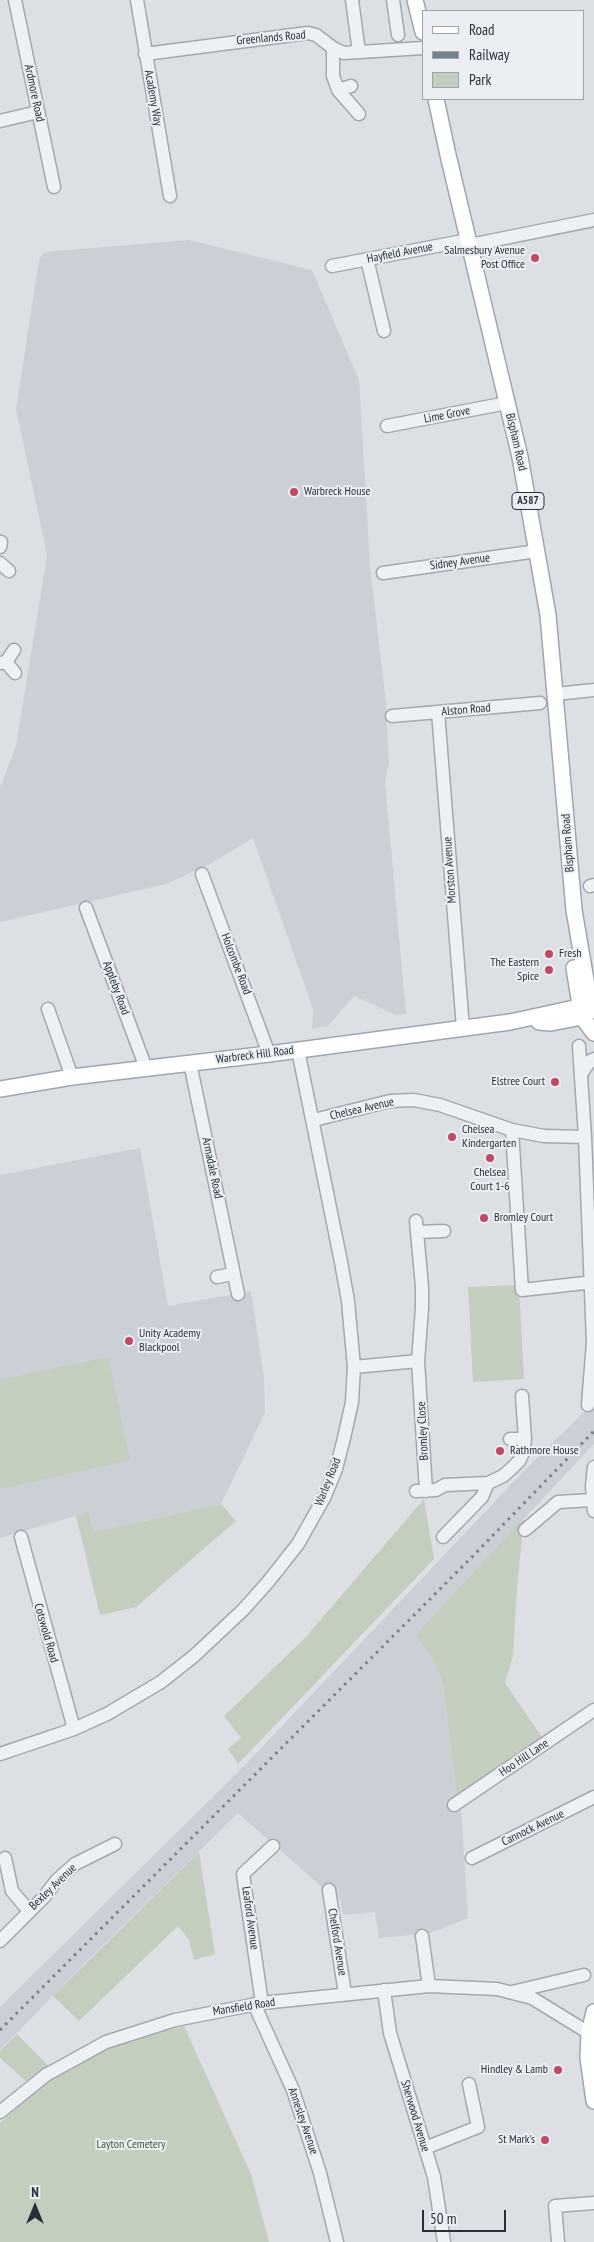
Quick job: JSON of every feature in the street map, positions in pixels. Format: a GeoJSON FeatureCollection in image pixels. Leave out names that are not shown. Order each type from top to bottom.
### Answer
{"type":"FeatureCollection","features":[{"type":"Feature","properties":{"kind":"main road"},"geometry":{"type":"LineString","coordinates":[[415,0],[422,28]]}},
{"type":"Feature","properties":{"kind":"main road","name":"Bispham Road"},"geometry":{"type":"LineString","coordinates":[[436,100],[520,457],[548,615],[574,910],[587,986],[589,1010]]}},
{"type":"Feature","properties":{"kind":"main road","name":"Warbreck Hill Road"},"geometry":{"type":"LineString","coordinates":[[510,1022],[551,1023],[589,1010]]}},
{"type":"Feature","properties":{"kind":"main road","name":"Warbreck Hill Road"},"geometry":{"type":"LineString","coordinates":[[0,1089],[72,1077],[269,1054],[589,1010]]}},
{"type":"Feature","properties":{"kind":"main road","name":"A587"},"geometry":{"type":"LineString","coordinates":[[589,1010],[593,1032]]}},
{"type":"Feature","properties":{"kind":"main road"},"geometry":{"type":"LineString","coordinates":[[563,1020],[593,1032]]}},
{"type":"Feature","properties":{"kind":"main road"},"geometry":{"type":"LineString","coordinates":[[594,2012],[588,2033],[588,2058],[594,2101]]}},
{"type":"Feature","properties":{"kind":"street","name":"Ardmore Road"},"geometry":{"type":"LineString","coordinates":[[15,0],[54,187]]}},
{"type":"Feature","properties":{"kind":"street","name":"Academy Way"},"geometry":{"type":"LineString","coordinates":[[137,0],[170,196]]}},
{"type":"Feature","properties":{"kind":"street"},"geometry":{"type":"LineString","coordinates":[[352,0],[359,52]]}},
{"type":"Feature","properties":{"kind":"street"},"geometry":{"type":"LineString","coordinates":[[393,0],[398,35]]}},
{"type":"Feature","properties":{"kind":"street","name":"Greenlands Road"},"geometry":{"type":"LineString","coordinates":[[145,54],[308,33],[316,35],[333,48],[344,53],[422,48]]}},
{"type":"Feature","properties":{"kind":"street"},"geometry":{"type":"LineString","coordinates":[[333,48],[333,76],[338,90],[359,114]]}},
{"type":"Feature","properties":{"kind":"street"},"geometry":{"type":"LineString","coordinates":[[338,90],[351,86]]}},
{"type":"Feature","properties":{"kind":"street"},"geometry":{"type":"LineString","coordinates":[[0,121],[38,112]]}},
{"type":"Feature","properties":{"kind":"street","name":"Hayfield Avenue"},"geometry":{"type":"LineString","coordinates":[[332,266],[594,220]]}},
{"type":"Feature","properties":{"kind":"street"},"geometry":{"type":"LineString","coordinates":[[367,259],[384,331]]}},
{"type":"Feature","properties":{"kind":"street","name":"Lime Grove"},"geometry":{"type":"LineString","coordinates":[[388,426],[507,403]]}},
{"type":"Feature","properties":{"kind":"street","name":"Sidney Avenue"},"geometry":{"type":"LineString","coordinates":[[383,573],[537,551]]}},
{"type":"Feature","properties":{"kind":"street"},"geometry":{"type":"LineString","coordinates":[[14,650],[3,663],[15,673]]}},
{"type":"Feature","properties":{"kind":"street"},"geometry":{"type":"LineString","coordinates":[[556,694],[594,690]]}},
{"type":"Feature","properties":{"kind":"street","name":"Alston Road"},"geometry":{"type":"LineString","coordinates":[[392,716],[540,703]]}},
{"type":"Feature","properties":{"kind":"street","name":"Morston Avenue"},"geometry":{"type":"LineString","coordinates":[[438,712],[462,1028]]}},
{"type":"Feature","properties":{"kind":"street","name":"Holcombe Road"},"geometry":{"type":"LineString","coordinates":[[202,874],[269,1054]]}},
{"type":"Feature","properties":{"kind":"street","name":"Appleby Road"},"geometry":{"type":"LineString","coordinates":[[86,908],[146,1068]]}},
{"type":"Feature","properties":{"kind":"street"},"geometry":{"type":"LineString","coordinates":[[48,1009],[72,1077]]}},
{"type":"Feature","properties":{"kind":"street"},"geometry":{"type":"LineString","coordinates":[[579,1046],[592,1282],[593,1342],[588,1405]]}},
{"type":"Feature","properties":{"kind":"street","name":"Warley Road"},"geometry":{"type":"LineString","coordinates":[[0,1754],[74,1729],[107,1714],[161,1682],[208,1643],[268,1582],[302,1536],[324,1496],[336,1469],[352,1402],[354,1367],[348,1301],[314,1120],[298,1050]]}},
{"type":"Feature","properties":{"kind":"street"},"geometry":{"type":"LineString","coordinates":[[581,1074],[590,1061],[594,1059]]}},
{"type":"Feature","properties":{"kind":"street","name":"Armadale Road"},"geometry":{"type":"LineString","coordinates":[[190,1063],[238,1294]]}},
{"type":"Feature","properties":{"kind":"street","name":"Chelsea Avenue"},"geometry":{"type":"LineString","coordinates":[[314,1120],[390,1101],[414,1100],[440,1105],[512,1130],[544,1136],[585,1137]]}},
{"type":"Feature","properties":{"kind":"street"},"geometry":{"type":"LineString","coordinates":[[512,1130],[522,1290],[592,1282]]}},
{"type":"Feature","properties":{"kind":"street","name":"Bromley Close"},"geometry":{"type":"LineString","coordinates":[[444,1231],[416,1227],[422,1308],[418,1361],[421,1491],[436,1490],[445,1485],[488,1483]]}},
{"type":"Feature","properties":{"kind":"street"},"geometry":{"type":"LineString","coordinates":[[217,1277],[233,1274]]}},
{"type":"Feature","properties":{"kind":"street"},"geometry":{"type":"LineString","coordinates":[[354,1367],[418,1361]]}},
{"type":"Feature","properties":{"kind":"street"},"geometry":{"type":"LineString","coordinates":[[443,1537],[482,1497],[488,1483],[503,1476],[522,1458],[525,1439],[522,1396]]}},
{"type":"Feature","properties":{"kind":"street"},"geometry":{"type":"LineString","coordinates":[[510,1439],[525,1439]]}},
{"type":"Feature","properties":{"kind":"street"},"geometry":{"type":"LineString","coordinates":[[525,1530],[558,1502],[594,1506],[594,1467]]}},
{"type":"Feature","properties":{"kind":"street","name":"Cotswold Road"},"geometry":{"type":"LineString","coordinates":[[21,1537],[74,1729]]}},
{"type":"Feature","properties":{"kind":"street","name":"Hoo Hill Lane"},"geometry":{"type":"LineString","coordinates":[[454,1805],[594,1710]]}},
{"type":"Feature","properties":{"kind":"street","name":"Cannock Avenue"},"geometry":{"type":"LineString","coordinates":[[472,1858],[594,1798]]}},
{"type":"Feature","properties":{"kind":"street","name":"Bexley Avenue"},"geometry":{"type":"LineString","coordinates":[[0,1942],[44,1897],[57,1880],[76,1864],[115,1844]]}},
{"type":"Feature","properties":{"kind":"street","name":"Leaford Avenue"},"geometry":{"type":"LineString","coordinates":[[258,2004],[244,1874],[273,1846]]}},
{"type":"Feature","properties":{"kind":"street"},"geometry":{"type":"LineString","coordinates":[[4,1858],[12,1891],[29,1911]]}},
{"type":"Feature","properties":{"kind":"street","name":"Chelford Avenue"},"geometry":{"type":"LineString","coordinates":[[329,1890],[345,1994]]}},
{"type":"Feature","properties":{"kind":"street"},"geometry":{"type":"LineString","coordinates":[[422,1936],[429,1986]]}},
{"type":"Feature","properties":{"kind":"street","name":"Mansfield Road"},"geometry":{"type":"LineString","coordinates":[[512,1992],[584,1975]]}},
{"type":"Feature","properties":{"kind":"street","name":"Mansfield Road"},"geometry":{"type":"LineString","coordinates":[[0,2112],[46,2075],[106,2042],[175,2020],[258,2004],[429,1986],[465,1987],[512,1992],[542,2003],[588,2033]]}},
{"type":"Feature","properties":{"kind":"street","name":"Sherwood Avenue"},"geometry":{"type":"LineString","coordinates":[[384,1990],[390,2032],[434,2177],[444,2242]]}},
{"type":"Feature","properties":{"kind":"street","name":"Annesley Avenue"},"geometry":{"type":"LineString","coordinates":[[258,2004],[293,2090],[320,2173],[337,2242]]}},
{"type":"Feature","properties":{"kind":"street"},"geometry":{"type":"LineString","coordinates":[[425,2148],[478,2127],[469,2084]]}},
{"type":"Feature","properties":{"kind":"street"},"geometry":{"type":"LineString","coordinates":[[558,2242],[555,2206],[594,2203]]}},
{"type":"Feature","properties":{"kind":"shaded area"},"geometry":{"type":"Polygon","coordinates":[[[189,240],[312,270],[359,380],[370,566],[386,703],[389,763],[385,781],[406,1014],[396,1015],[354,996],[328,1026],[312,1029],[313,1009],[253,838],[210,864],[166,884],[0,922],[0,788],[16,746],[47,555],[16,409],[39,260],[44,252],[189,240]]]}},
{"type":"Feature","properties":{"kind":"shaded area","name":"Unity Academy Blackpool"},"geometry":{"type":"Polygon","coordinates":[[[140,1148],[168,1306],[251,1291],[264,1377],[265,1413],[221,1504],[94,1532],[89,1512],[0,1538],[0,1175],[140,1148]]]}},
{"type":"Feature","properties":{"kind":"shaded area"},"geometry":{"type":"Polygon","coordinates":[[[594,1402],[594,1444],[415,1635],[434,1661],[443,1684],[457,1798],[461,1806],[468,1918],[430,1933],[379,1938],[375,1912],[343,1915],[340,1898],[332,1886],[323,1888],[238,1813],[86,1962],[0,2050],[0,2007],[244,1766],[523,1472],[594,1402]]]}},
{"type":"Feature","properties":{"kind":"green space"},"geometry":{"type":"Polygon","coordinates":[[[519,1285],[524,1379],[473,1382],[468,1287],[519,1285]]]}},
{"type":"Feature","properties":{"kind":"green space"},"geometry":{"type":"Polygon","coordinates":[[[108,1357],[130,1460],[0,1489],[0,1380],[108,1357]]]}},
{"type":"Feature","properties":{"kind":"green space"},"geometry":{"type":"Polygon","coordinates":[[[424,1499],[434,1559],[238,1764],[228,1749],[241,1738],[224,1716],[305,1638],[424,1499]]]}},
{"type":"Feature","properties":{"kind":"green space"},"geometry":{"type":"Polygon","coordinates":[[[221,1504],[236,1521],[136,1607],[100,1615],[76,1516],[89,1512],[94,1532],[221,1504]]]}},
{"type":"Feature","properties":{"kind":"green space"},"geometry":{"type":"Polygon","coordinates":[[[524,1518],[513,1656],[505,1683],[544,1740],[457,1798],[443,1684],[434,1661],[415,1635],[524,1518]]]}},
{"type":"Feature","properties":{"kind":"green space"},"geometry":{"type":"Polygon","coordinates":[[[199,1852],[215,1954],[194,1960],[189,1940],[178,1926],[79,2021],[53,1996],[199,1852]]]}},
{"type":"Feature","properties":{"kind":"green space","name":"Layton Cemetery"},"geometry":{"type":"Polygon","coordinates":[[[184,2026],[251,2174],[269,2242],[0,2242],[0,2123],[49,2079],[81,2061],[120,2044],[184,2026]]]}},
{"type":"Feature","properties":{"kind":"green space"},"geometry":{"type":"Polygon","coordinates":[[[17,2034],[50,2067],[28,2083],[0,2058],[0,2051],[17,2034]]]}},
{"type":"Feature","properties":{"kind":"railway"},"geometry":{"type":"LineString","coordinates":[[0,2030],[470,1559],[594,1431]]}},
{"type":"Feature","properties":{"kind":"place","name":"Salmesbury Avenue Post Office"},"geometry":{"type":"Point","coordinates":[535,258]}},
{"type":"Feature","properties":{"kind":"place","name":"Warbreck House"},"geometry":{"type":"Point","coordinates":[294,492]}},
{"type":"Feature","properties":{"kind":"place","name":"Fresh"},"geometry":{"type":"Point","coordinates":[549,954]}},
{"type":"Feature","properties":{"kind":"place","name":"The Eastern Spice"},"geometry":{"type":"Point","coordinates":[549,970]}},
{"type":"Feature","properties":{"kind":"place","name":"Elstree Court"},"geometry":{"type":"Point","coordinates":[555,1082]}},
{"type":"Feature","properties":{"kind":"place","name":"Chelsea Kindergarten"},"geometry":{"type":"Point","coordinates":[452,1137]}},
{"type":"Feature","properties":{"kind":"place","name":"Chelsea Court 1-6"},"geometry":{"type":"Point","coordinates":[490,1158]}},
{"type":"Feature","properties":{"kind":"place","name":"Bromley Court"},"geometry":{"type":"Point","coordinates":[484,1218]}},
{"type":"Feature","properties":{"kind":"place","name":"Unity Academy Blackpool"},"geometry":{"type":"Point","coordinates":[129,1341]}},
{"type":"Feature","properties":{"kind":"place","name":"Rathmore House"},"geometry":{"type":"Point","coordinates":[500,1451]}},
{"type":"Feature","properties":{"kind":"place","name":"Hindley & Lamb"},"geometry":{"type":"Point","coordinates":[558,2070]}},
{"type":"Feature","properties":{"kind":"place","name":"St Mark's"},"geometry":{"type":"Point","coordinates":[545,2140]}}]}
